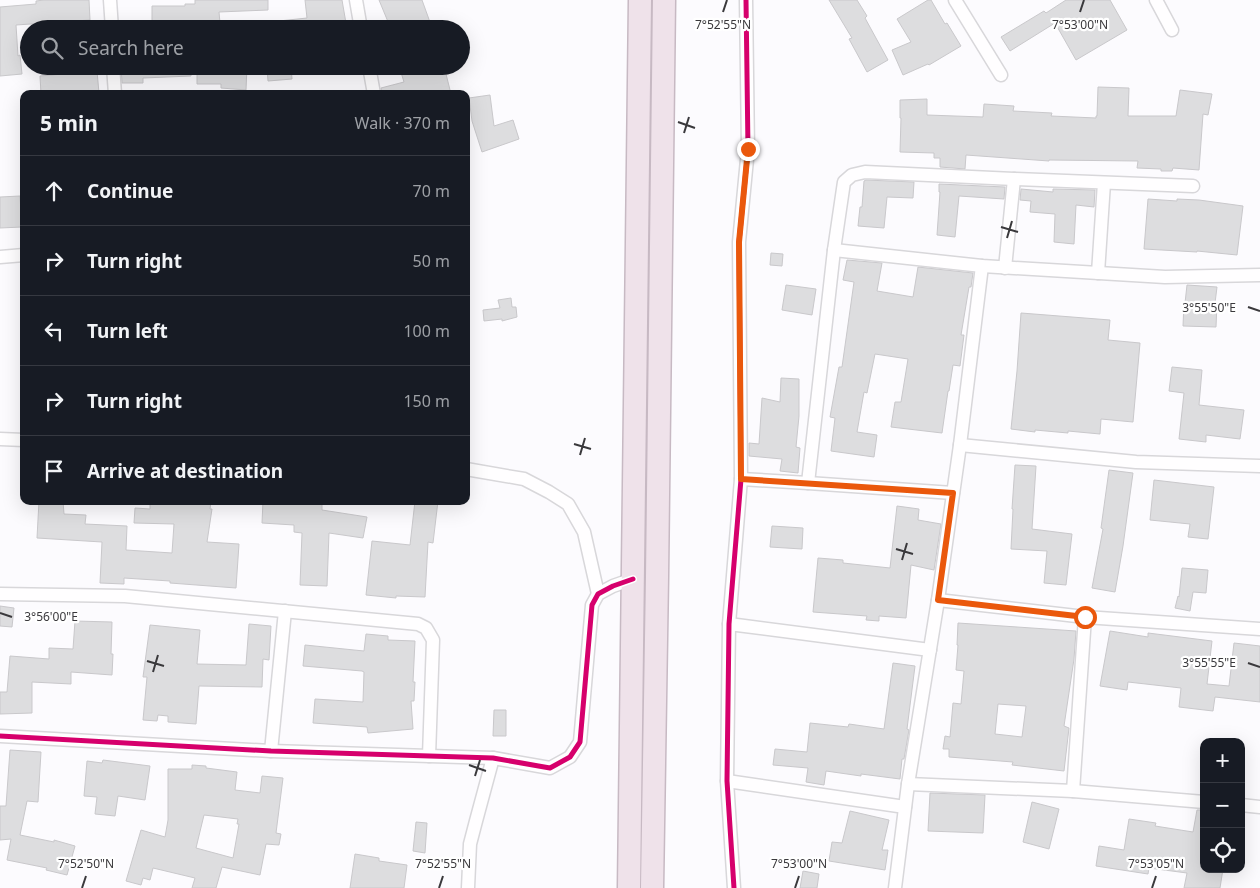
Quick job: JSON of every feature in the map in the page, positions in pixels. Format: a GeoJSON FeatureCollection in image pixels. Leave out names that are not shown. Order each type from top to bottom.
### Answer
{"type":"FeatureCollection","features":[{"type":"Feature","properties":{"kind":"highway"},"geometry":{"type":"LineString","coordinates":[[629,888],[640,0]]}},
{"type":"Feature","properties":{"kind":"highway"},"geometry":{"type":"LineString","coordinates":[[652,888],[664,0]]}},
{"type":"Feature","properties":{"kind":"street"},"geometry":{"type":"LineString","coordinates":[[110,0],[111,20]]}},
{"type":"Feature","properties":{"kind":"street"},"geometry":{"type":"LineString","coordinates":[[356,0],[359,20]]}},
{"type":"Feature","properties":{"kind":"street"},"geometry":{"type":"LineString","coordinates":[[734,888],[727,781],[729,624],[741,479],[739,242],[748,149],[746,0]]}},
{"type":"Feature","properties":{"kind":"street"},"geometry":{"type":"LineString","coordinates":[[955,0],[1001,75]]}},
{"type":"Feature","properties":{"kind":"street"},"geometry":{"type":"LineString","coordinates":[[1156,0],[1172,30]]}},
{"type":"Feature","properties":{"kind":"street"},"geometry":{"type":"LineString","coordinates":[[114,75],[115,90]]}},
{"type":"Feature","properties":{"kind":"street"},"geometry":{"type":"LineString","coordinates":[[371,75],[373,90]]}},
{"type":"Feature","properties":{"kind":"street"},"geometry":{"type":"LineString","coordinates":[[808,483],[834,250],[844,182],[852,175],[865,172],[1014,180],[1193,186]]}},
{"type":"Feature","properties":{"kind":"street"},"geometry":{"type":"LineString","coordinates":[[1005,268],[1014,180]]}},
{"type":"Feature","properties":{"kind":"street"},"geometry":{"type":"LineString","coordinates":[[1098,273],[1104,183]]}},
{"type":"Feature","properties":{"kind":"street"},"geometry":{"type":"LineString","coordinates":[[834,250],[1005,268],[1165,277],[1260,275]]}},
{"type":"Feature","properties":{"kind":"street"},"geometry":{"type":"LineString","coordinates":[[0,257],[20,255]]}},
{"type":"Feature","properties":{"kind":"street"},"geometry":{"type":"LineString","coordinates":[[895,888],[908,784],[938,600],[960,446],[982,266]]}},
{"type":"Feature","properties":{"kind":"street"},"geometry":{"type":"LineString","coordinates":[[0,439],[20,440]]}},
{"type":"Feature","properties":{"kind":"street"},"geometry":{"type":"LineString","coordinates":[[960,446],[1136,462],[1260,466]]}},
{"type":"Feature","properties":{"kind":"street"},"geometry":{"type":"LineString","coordinates":[[470,470],[524,479],[568,504],[584,532],[598,594]]}},
{"type":"Feature","properties":{"kind":"street"},"geometry":{"type":"LineString","coordinates":[[741,479],[953,493]]}},
{"type":"Feature","properties":{"kind":"street"},"geometry":{"type":"LineString","coordinates":[[0,736],[271,751],[493,758],[550,768],[570,757],[580,742],[592,606],[598,594],[632,579]]}},
{"type":"Feature","properties":{"kind":"street"},"geometry":{"type":"LineString","coordinates":[[0,594],[125,596],[418,624],[426,628],[433,640],[429,756]]}},
{"type":"Feature","properties":{"kind":"street"},"geometry":{"type":"LineString","coordinates":[[938,600],[1085,617],[1260,629]]}},
{"type":"Feature","properties":{"kind":"street"},"geometry":{"type":"LineString","coordinates":[[271,751],[285,611]]}},
{"type":"Feature","properties":{"kind":"street"},"geometry":{"type":"LineString","coordinates":[[1073,791],[1085,617]]}},
{"type":"Feature","properties":{"kind":"street"},"geometry":{"type":"LineString","coordinates":[[729,624],[930,650]]}},
{"type":"Feature","properties":{"kind":"street"},"geometry":{"type":"LineString","coordinates":[[468,888],[470,844],[493,758]]}},
{"type":"Feature","properties":{"kind":"street"},"geometry":{"type":"LineString","coordinates":[[727,781],[905,808]]}},
{"type":"Feature","properties":{"kind":"street"},"geometry":{"type":"LineString","coordinates":[[908,784],[1073,791],[1200,802]]}},
{"type":"Feature","properties":{"kind":"street"},"geometry":{"type":"LineString","coordinates":[[1245,805],[1260,807]]}},
{"type":"Feature","properties":{"kind":"building"},"geometry":{"type":"Polygon","coordinates":[[[89,0],[90,20],[20,20],[20,25],[16,25],[18,56],[20,55],[20,74],[0,76],[0,7],[36,4],[36,1],[89,0]]]}},
{"type":"Feature","properties":{"kind":"building"},"geometry":{"type":"Polygon","coordinates":[[[195,0],[268,0],[268,10],[219,12],[220,20],[152,20],[152,6],[185,6],[185,4],[195,4],[195,0]]]}},
{"type":"Feature","properties":{"kind":"building"},"geometry":{"type":"Polygon","coordinates":[[[305,0],[342,0],[345,20],[288,20],[307,18],[305,0]]]}},
{"type":"Feature","properties":{"kind":"building"},"geometry":{"type":"Polygon","coordinates":[[[379,0],[422,0],[429,20],[387,20],[379,0]]]}},
{"type":"Feature","properties":{"kind":"building"},"geometry":{"type":"Polygon","coordinates":[[[829,0],[857,0],[867,16],[865,18],[888,60],[867,72],[849,39],[852,38],[829,0]]]}},
{"type":"Feature","properties":{"kind":"building"},"geometry":{"type":"Polygon","coordinates":[[[931,0],[961,46],[929,65],[903,75],[892,50],[911,42],[897,19],[931,0]]]}},
{"type":"Feature","properties":{"kind":"building"},"geometry":{"type":"Polygon","coordinates":[[[1066,0],[1110,0],[1127,30],[1076,60],[1055,23],[1010,51],[1001,37],[1066,0]]]}},
{"type":"Feature","properties":{"kind":"building"},"geometry":{"type":"Polygon","coordinates":[[[97,75],[99,90],[41,90],[40,76],[97,75]]]}},
{"type":"Feature","properties":{"kind":"building"},"geometry":{"type":"Polygon","coordinates":[[[122,75],[191,75],[143,78],[143,83],[122,83],[122,75]]]}},
{"type":"Feature","properties":{"kind":"building"},"geometry":{"type":"Polygon","coordinates":[[[197,75],[247,75],[246,90],[221,88],[221,84],[197,84],[197,75]]]}},
{"type":"Feature","properties":{"kind":"building"},"geometry":{"type":"Polygon","coordinates":[[[268,75],[292,75],[292,79],[268,81],[268,75]]]}},
{"type":"Feature","properties":{"kind":"building"},"geometry":{"type":"Polygon","coordinates":[[[402,75],[446,75],[450,90],[381,90],[381,88],[404,82],[402,75]]]}},
{"type":"Feature","properties":{"kind":"building"},"geometry":{"type":"Polygon","coordinates":[[[1098,87],[1129,88],[1128,116],[1176,116],[1180,90],[1212,94],[1208,115],[1203,114],[1199,170],[1173,168],[1172,171],[1161,171],[1161,169],[1137,168],[1138,161],[1049,161],[966,155],[965,169],[940,167],[940,158],[934,158],[934,153],[900,152],[900,100],[927,99],[927,115],[983,117],[984,104],[1014,106],[1013,111],[1052,113],[1051,116],[1096,118],[1098,87]]]}},
{"type":"Feature","properties":{"kind":"building"},"geometry":{"type":"Polygon","coordinates":[[[490,95],[494,126],[513,120],[519,139],[482,152],[472,121],[470,98],[490,95]]]}},
{"type":"Feature","properties":{"kind":"building"},"geometry":{"type":"Polygon","coordinates":[[[864,181],[914,182],[913,198],[887,197],[884,228],[858,226],[864,181]]]}},
{"type":"Feature","properties":{"kind":"building"},"geometry":{"type":"Polygon","coordinates":[[[939,184],[1005,187],[1004,199],[959,196],[955,237],[937,235],[939,184]]]}},
{"type":"Feature","properties":{"kind":"building"},"geometry":{"type":"Polygon","coordinates":[[[1021,189],[1053,192],[1053,189],[1095,190],[1094,207],[1076,205],[1074,244],[1054,242],[1055,214],[1030,212],[1031,201],[1020,200],[1021,189]]]}},
{"type":"Feature","properties":{"kind":"building"},"geometry":{"type":"Polygon","coordinates":[[[20,196],[20,227],[0,228],[0,197],[20,196]]]}},
{"type":"Feature","properties":{"kind":"building"},"geometry":{"type":"Polygon","coordinates":[[[1148,199],[1199,200],[1243,206],[1237,255],[1144,249],[1148,199]]]}},
{"type":"Feature","properties":{"kind":"building"},"geometry":{"type":"Polygon","coordinates":[[[771,253],[783,254],[782,266],[770,265],[771,253]]]}},
{"type":"Feature","properties":{"kind":"building"},"geometry":{"type":"Polygon","coordinates":[[[847,260],[882,263],[877,291],[913,297],[918,267],[973,273],[961,335],[964,335],[960,366],[953,365],[942,433],[891,427],[895,402],[901,402],[908,359],[875,354],[867,393],[864,392],[857,432],[877,435],[874,457],[831,451],[835,418],[830,417],[839,367],[842,367],[854,282],[843,280],[847,260]]]}},
{"type":"Feature","properties":{"kind":"building"},"geometry":{"type":"Polygon","coordinates":[[[786,285],[816,289],[812,315],[782,310],[786,285]]]}},
{"type":"Feature","properties":{"kind":"building"},"geometry":{"type":"Polygon","coordinates":[[[1187,285],[1217,287],[1215,303],[1217,303],[1216,327],[1183,326],[1187,285]]]}},
{"type":"Feature","properties":{"kind":"building"},"geometry":{"type":"Polygon","coordinates":[[[511,298],[512,307],[516,307],[517,317],[502,321],[502,319],[484,321],[483,310],[500,308],[498,300],[511,298]]]}},
{"type":"Feature","properties":{"kind":"building"},"geometry":{"type":"Polygon","coordinates":[[[1021,313],[1110,320],[1108,340],[1140,343],[1133,422],[1101,419],[1100,434],[1068,431],[1068,433],[1035,430],[1035,432],[1011,429],[1021,313]]]}},
{"type":"Feature","properties":{"kind":"building"},"geometry":{"type":"Polygon","coordinates":[[[1172,367],[1202,370],[1199,405],[1244,410],[1240,439],[1206,435],[1206,442],[1179,439],[1184,393],[1169,391],[1172,367]]]}},
{"type":"Feature","properties":{"kind":"building"},"geometry":{"type":"Polygon","coordinates":[[[781,378],[799,379],[799,416],[796,447],[800,448],[798,473],[780,471],[782,459],[749,456],[749,443],[759,444],[762,398],[780,402],[781,378]]]}},
{"type":"Feature","properties":{"kind":"building"},"geometry":{"type":"Polygon","coordinates":[[[1015,465],[1036,466],[1032,529],[1072,534],[1066,585],[1044,583],[1047,551],[1011,549],[1015,465]]]}},
{"type":"Feature","properties":{"kind":"building"},"geometry":{"type":"Polygon","coordinates":[[[1109,470],[1133,473],[1115,592],[1092,588],[1103,529],[1101,528],[1109,470]]]}},
{"type":"Feature","properties":{"kind":"building"},"geometry":{"type":"Polygon","coordinates":[[[1154,480],[1214,487],[1208,539],[1188,537],[1190,524],[1150,520],[1154,480]]]}},
{"type":"Feature","properties":{"kind":"building"},"geometry":{"type":"Polygon","coordinates":[[[39,505],[63,505],[64,514],[86,515],[85,524],[127,526],[126,550],[172,553],[174,524],[134,523],[135,508],[150,509],[150,505],[210,505],[210,509],[212,509],[207,542],[239,544],[236,588],[124,578],[124,584],[100,583],[102,542],[37,538],[39,505]]]}},
{"type":"Feature","properties":{"kind":"building"},"geometry":{"type":"Polygon","coordinates":[[[263,505],[322,505],[322,510],[367,517],[363,538],[329,533],[327,586],[300,585],[302,533],[294,532],[294,525],[262,523],[263,505]]]}},
{"type":"Feature","properties":{"kind":"building"},"geometry":{"type":"Polygon","coordinates":[[[415,505],[438,505],[433,543],[428,542],[425,597],[396,596],[396,598],[366,595],[372,541],[410,545],[415,505]]]}},
{"type":"Feature","properties":{"kind":"building"},"geometry":{"type":"Polygon","coordinates":[[[897,506],[919,509],[918,520],[941,524],[934,570],[911,565],[906,618],[879,616],[879,621],[866,620],[867,616],[813,612],[818,558],[843,560],[843,563],[890,568],[897,506]]]}},
{"type":"Feature","properties":{"kind":"building"},"geometry":{"type":"Polygon","coordinates":[[[772,526],[803,528],[802,549],[770,547],[772,526]]]}},
{"type":"Feature","properties":{"kind":"building"},"geometry":{"type":"Polygon","coordinates":[[[1182,568],[1208,570],[1206,593],[1193,592],[1190,611],[1175,608],[1179,597],[1182,568]]]}},
{"type":"Feature","properties":{"kind":"building"},"geometry":{"type":"Polygon","coordinates":[[[0,606],[14,608],[12,627],[0,626],[0,606]]]}},
{"type":"Feature","properties":{"kind":"building"},"geometry":{"type":"Polygon","coordinates":[[[75,621],[112,622],[112,675],[71,672],[71,684],[32,682],[32,713],[0,714],[0,692],[7,692],[10,656],[49,659],[49,648],[73,649],[75,621]]]}},
{"type":"Feature","properties":{"kind":"building"},"geometry":{"type":"Polygon","coordinates":[[[958,623],[1076,631],[1074,659],[1064,726],[1069,728],[1064,771],[1012,765],[1013,762],[949,757],[949,749],[943,749],[945,736],[950,737],[953,703],[961,704],[964,671],[956,670],[958,623]],[[998,704],[995,734],[1022,737],[1026,706],[998,704]]]}},
{"type":"Feature","properties":{"kind":"building"},"geometry":{"type":"Polygon","coordinates":[[[249,624],[271,626],[269,660],[263,659],[262,687],[199,686],[196,724],[168,722],[168,716],[158,715],[157,721],[143,720],[147,677],[143,677],[150,625],[200,630],[197,664],[246,665],[249,624]]]}},
{"type":"Feature","properties":{"kind":"building"},"geometry":{"type":"Polygon","coordinates":[[[1110,631],[1148,637],[1148,633],[1212,641],[1207,684],[1229,686],[1234,643],[1260,646],[1260,702],[1215,697],[1213,711],[1179,707],[1181,688],[1128,682],[1127,690],[1100,686],[1110,631]]]}},
{"type":"Feature","properties":{"kind":"building"},"geometry":{"type":"Polygon","coordinates":[[[366,634],[388,636],[388,640],[415,641],[414,701],[411,701],[413,729],[368,733],[367,727],[313,723],[315,699],[363,702],[364,672],[303,666],[305,645],[364,651],[366,634]]]}},
{"type":"Feature","properties":{"kind":"building"},"geometry":{"type":"Polygon","coordinates":[[[893,663],[915,666],[907,729],[909,730],[904,759],[902,759],[900,779],[826,771],[824,785],[806,782],[808,768],[773,765],[775,749],[807,752],[810,723],[848,727],[849,724],[884,729],[893,663]]]}},
{"type":"Feature","properties":{"kind":"building"},"geometry":{"type":"Polygon","coordinates":[[[494,710],[506,710],[506,736],[493,736],[494,710]]]}},
{"type":"Feature","properties":{"kind":"building"},"geometry":{"type":"Polygon","coordinates":[[[10,750],[41,752],[38,802],[27,801],[20,835],[54,842],[54,840],[75,846],[67,875],[46,870],[47,868],[7,860],[11,839],[0,840],[0,806],[6,806],[10,750]]]}},
{"type":"Feature","properties":{"kind":"building"},"geometry":{"type":"Polygon","coordinates":[[[103,760],[150,766],[145,800],[118,796],[115,816],[95,814],[97,797],[84,796],[87,761],[102,763],[103,760]]]}},
{"type":"Feature","properties":{"kind":"building"},"geometry":{"type":"Polygon","coordinates":[[[192,765],[237,772],[235,790],[260,793],[262,776],[283,778],[276,833],[281,834],[279,845],[266,844],[260,875],[222,867],[216,888],[192,888],[195,878],[153,868],[150,880],[143,878],[141,885],[126,881],[141,830],[165,837],[168,820],[168,769],[192,769],[192,765]],[[204,815],[196,848],[233,858],[239,824],[237,824],[238,819],[204,815]]]}},
{"type":"Feature","properties":{"kind":"building"},"geometry":{"type":"Polygon","coordinates":[[[930,793],[985,795],[983,833],[928,831],[930,793]]]}},
{"type":"Feature","properties":{"kind":"building"},"geometry":{"type":"Polygon","coordinates":[[[1032,802],[1059,809],[1049,849],[1023,842],[1032,802]]]}},
{"type":"Feature","properties":{"kind":"building"},"geometry":{"type":"Polygon","coordinates":[[[1197,810],[1200,810],[1200,873],[1222,873],[1220,888],[1184,888],[1187,873],[1149,868],[1148,874],[1096,866],[1099,846],[1124,850],[1129,819],[1156,823],[1155,826],[1193,832],[1197,810]]]}},
{"type":"Feature","properties":{"kind":"building"},"geometry":{"type":"Polygon","coordinates":[[[850,811],[889,820],[882,850],[888,850],[885,870],[829,861],[832,842],[842,843],[850,811]]]}},
{"type":"Feature","properties":{"kind":"building"},"geometry":{"type":"Polygon","coordinates":[[[416,822],[427,823],[425,853],[413,851],[416,822]]]}},
{"type":"Feature","properties":{"kind":"building"},"geometry":{"type":"Polygon","coordinates":[[[355,854],[379,858],[379,861],[407,865],[404,888],[350,888],[355,854]]]}},
{"type":"Feature","properties":{"kind":"building"},"geometry":{"type":"Polygon","coordinates":[[[803,871],[819,874],[817,888],[800,888],[803,871]]]}},
{"type":"Feature","properties":{"kind":"cycle path"},"geometry":{"type":"LineString","coordinates":[[734,888],[727,781],[729,624],[741,479],[739,242],[748,149],[746,0]]}},
{"type":"Feature","properties":{"kind":"cycle path"},"geometry":{"type":"LineString","coordinates":[[0,736],[271,751],[493,758],[550,768],[570,757],[580,742],[592,605],[598,594],[633,579]]}},
{"type":"Feature","properties":{"kind":"route"},"geometry":{"type":"LineString","coordinates":[[748,149],[739,242],[741,479],[953,493],[938,600],[1085,617]]}}]}
